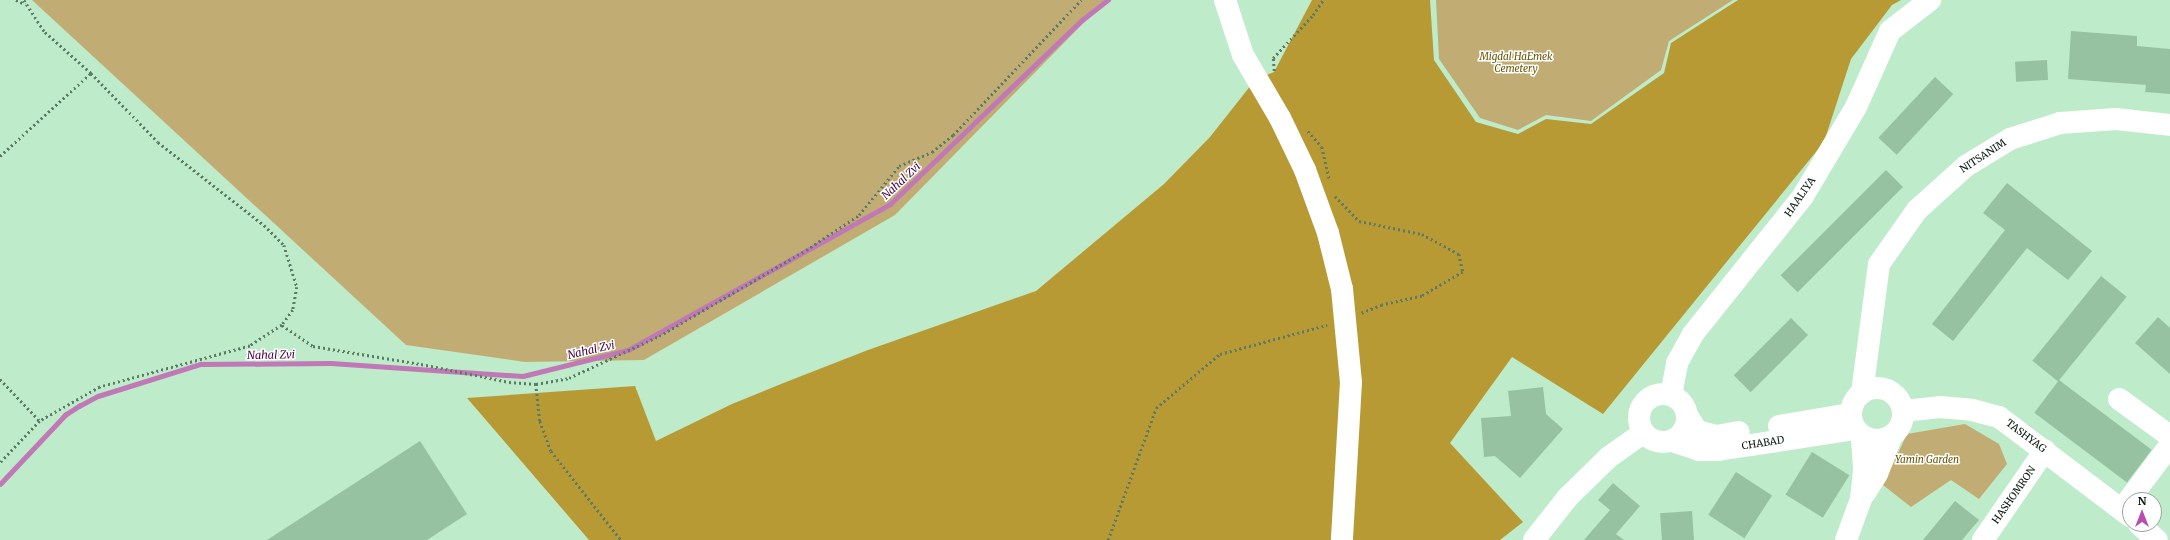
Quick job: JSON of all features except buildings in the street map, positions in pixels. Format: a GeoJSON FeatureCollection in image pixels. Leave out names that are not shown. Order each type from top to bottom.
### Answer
{"type":"FeatureCollection","features":[{"type":"Feature","properties":{"kind":"street"},"geometry":{"type":"LineString","coordinates":[[1225,0],[1243,55],[1280,118],[1305,170],[1336,261],[1347,320],[1351,382],[1342,540]]}},
{"type":"Feature","properties":{"kind":"street","name":"HAALIYA"},"geometry":{"type":"LineString","coordinates":[[1671,395],[1677,363],[1693,334],[1803,196],[1856,107],[1890,31],[1930,0]]}},
{"type":"Feature","properties":{"kind":"street","name":"NITSANIM"},"geometry":{"type":"LineString","coordinates":[[1862,393],[1879,264],[1917,210],[1966,166],[2010,139],[2060,123],[2116,120],[2170,125]]}},
{"type":"Feature","properties":{"kind":"street","name":"NITSANIM"},"geometry":{"type":"LineString","coordinates":[[1871,330],[1881,376],[1887,391]]}},
{"type":"Feature","properties":{"kind":"street"},"geometry":{"type":"LineString","coordinates":[[1846,540],[1861,498],[1864,468],[1856,426],[1854,402],[1862,393],[1875,388],[1887,391],[1896,397],[1903,411],[1898,430],[1891,436],[1872,440],[1856,426]]}},
{"type":"Feature","properties":{"kind":"street"},"geometry":{"type":"LineString","coordinates":[[1671,395],[1682,402],[1687,415],[1685,428],[1672,441],[1653,441],[1643,433],[1639,425],[1640,408],[1653,396],[1671,395]]}},
{"type":"Feature","properties":{"kind":"street"},"geometry":{"type":"LineString","coordinates":[[2119,399],[2170,436]]}},
{"type":"Feature","properties":{"kind":"street","name":"TASHYAG"},"geometry":{"type":"LineString","coordinates":[[1903,411],[1940,407],[1972,410],[2000,416],[2122,510]]}},
{"type":"Feature","properties":{"kind":"street","name":"CHABAD"},"geometry":{"type":"LineString","coordinates":[[1687,415],[1697,431],[1716,436],[1856,426]]}},
{"type":"Feature","properties":{"kind":"street","name":"CHABAD"},"geometry":{"type":"LineString","coordinates":[[1672,441],[1699,450],[1718,450],[1856,426]]}},
{"type":"Feature","properties":{"kind":"street"},"geometry":{"type":"LineString","coordinates":[[1534,540],[1568,497],[1609,457],[1643,433]]}},
{"type":"Feature","properties":{"kind":"street"},"geometry":{"type":"LineString","coordinates":[[1861,498],[1877,474],[1891,436]]}},
{"type":"Feature","properties":{"kind":"street"},"geometry":{"type":"LineString","coordinates":[[2140,492],[2170,445]]}},
{"type":"Feature","properties":{"kind":"street","name":"HASHOMRON"},"geometry":{"type":"LineString","coordinates":[[1982,540],[2045,450]]}},
{"type":"Feature","properties":{"kind":"street"},"geometry":{"type":"LineString","coordinates":[[2148,532],[2157,540]]}},
{"type":"Feature","properties":{"kind":"path"},"geometry":{"type":"LineString","coordinates":[[0,463],[30,435],[40,421],[100,387],[250,346],[282,325],[293,310],[297,288],[284,246],[264,225],[158,142],[91,73],[45,32],[25,2],[16,0]]}},
{"type":"Feature","properties":{"kind":"path"},"geometry":{"type":"LineString","coordinates":[[282,325],[312,346],[421,364],[509,382],[536,384],[569,378],[659,336],[806,250],[859,215],[899,166],[932,152],[954,135],[1081,0]]}},
{"type":"Feature","properties":{"kind":"path"},"geometry":{"type":"LineString","coordinates":[[1275,74],[1273,58],[1313,15],[1322,0]]}},
{"type":"Feature","properties":{"kind":"path"},"geometry":{"type":"LineString","coordinates":[[0,156],[91,73]]}},
{"type":"Feature","properties":{"kind":"path"},"geometry":{"type":"LineString","coordinates":[[1304,126],[1322,147],[1331,186]]}},
{"type":"Feature","properties":{"kind":"path"},"geometry":{"type":"LineString","coordinates":[[1108,540],[1156,408],[1220,354],[1347,320],[1382,305],[1422,296],[1463,272],[1459,254],[1422,234],[1359,221],[1333,194]]}},
{"type":"Feature","properties":{"kind":"path"},"geometry":{"type":"LineString","coordinates":[[0,379],[40,421]]}},
{"type":"Feature","properties":{"kind":"path"},"geometry":{"type":"LineString","coordinates":[[536,384],[540,421],[550,451],[621,540]]}},
{"type":"Feature","properties":{"kind":"green space"},"geometry":{"type":"Polygon","coordinates":[[[32,0],[1106,0],[895,215],[644,360],[525,362],[406,345],[32,0]]]}},
{"type":"Feature","properties":{"kind":"green space","name":"Migdal HaEmek Cemetery"},"geometry":{"type":"Polygon","coordinates":[[[1436,0],[1733,0],[1669,41],[1661,70],[1591,121],[1546,115],[1518,130],[1480,118],[1439,59],[1436,0]]]}},
{"type":"Feature","properties":{"kind":"green space","name":"Yamin Garden"},"geometry":{"type":"Polygon","coordinates":[[[1965,424],[1999,444],[2007,464],[1979,499],[1951,480],[1911,507],[1883,485],[1907,434],[1965,424]]]}},
{"type":"Feature","properties":{"kind":"shaded area"},"geometry":{"type":"Polygon","coordinates":[[[1312,0],[1430,0],[1434,60],[1476,122],[1518,134],[1546,119],[1591,124],[1664,73],[1671,43],[1738,0],[1901,0],[1892,5],[1851,59],[1824,142],[1603,414],[1512,357],[1450,443],[1523,522],[1500,540],[589,540],[467,398],[635,386],[656,441],[732,404],[786,382],[868,350],[1036,291],[1164,184],[1210,137],[1255,80],[1274,72],[1312,0]]]}},
{"type":"Feature","properties":{"kind":"waterway","name":"Nahal Zvi"},"geometry":{"type":"LineString","coordinates":[[0,484],[65,415],[79,406],[98,396],[201,364],[331,363],[523,376],[628,350],[890,204],[1082,20],[1108,0]]}}]}
